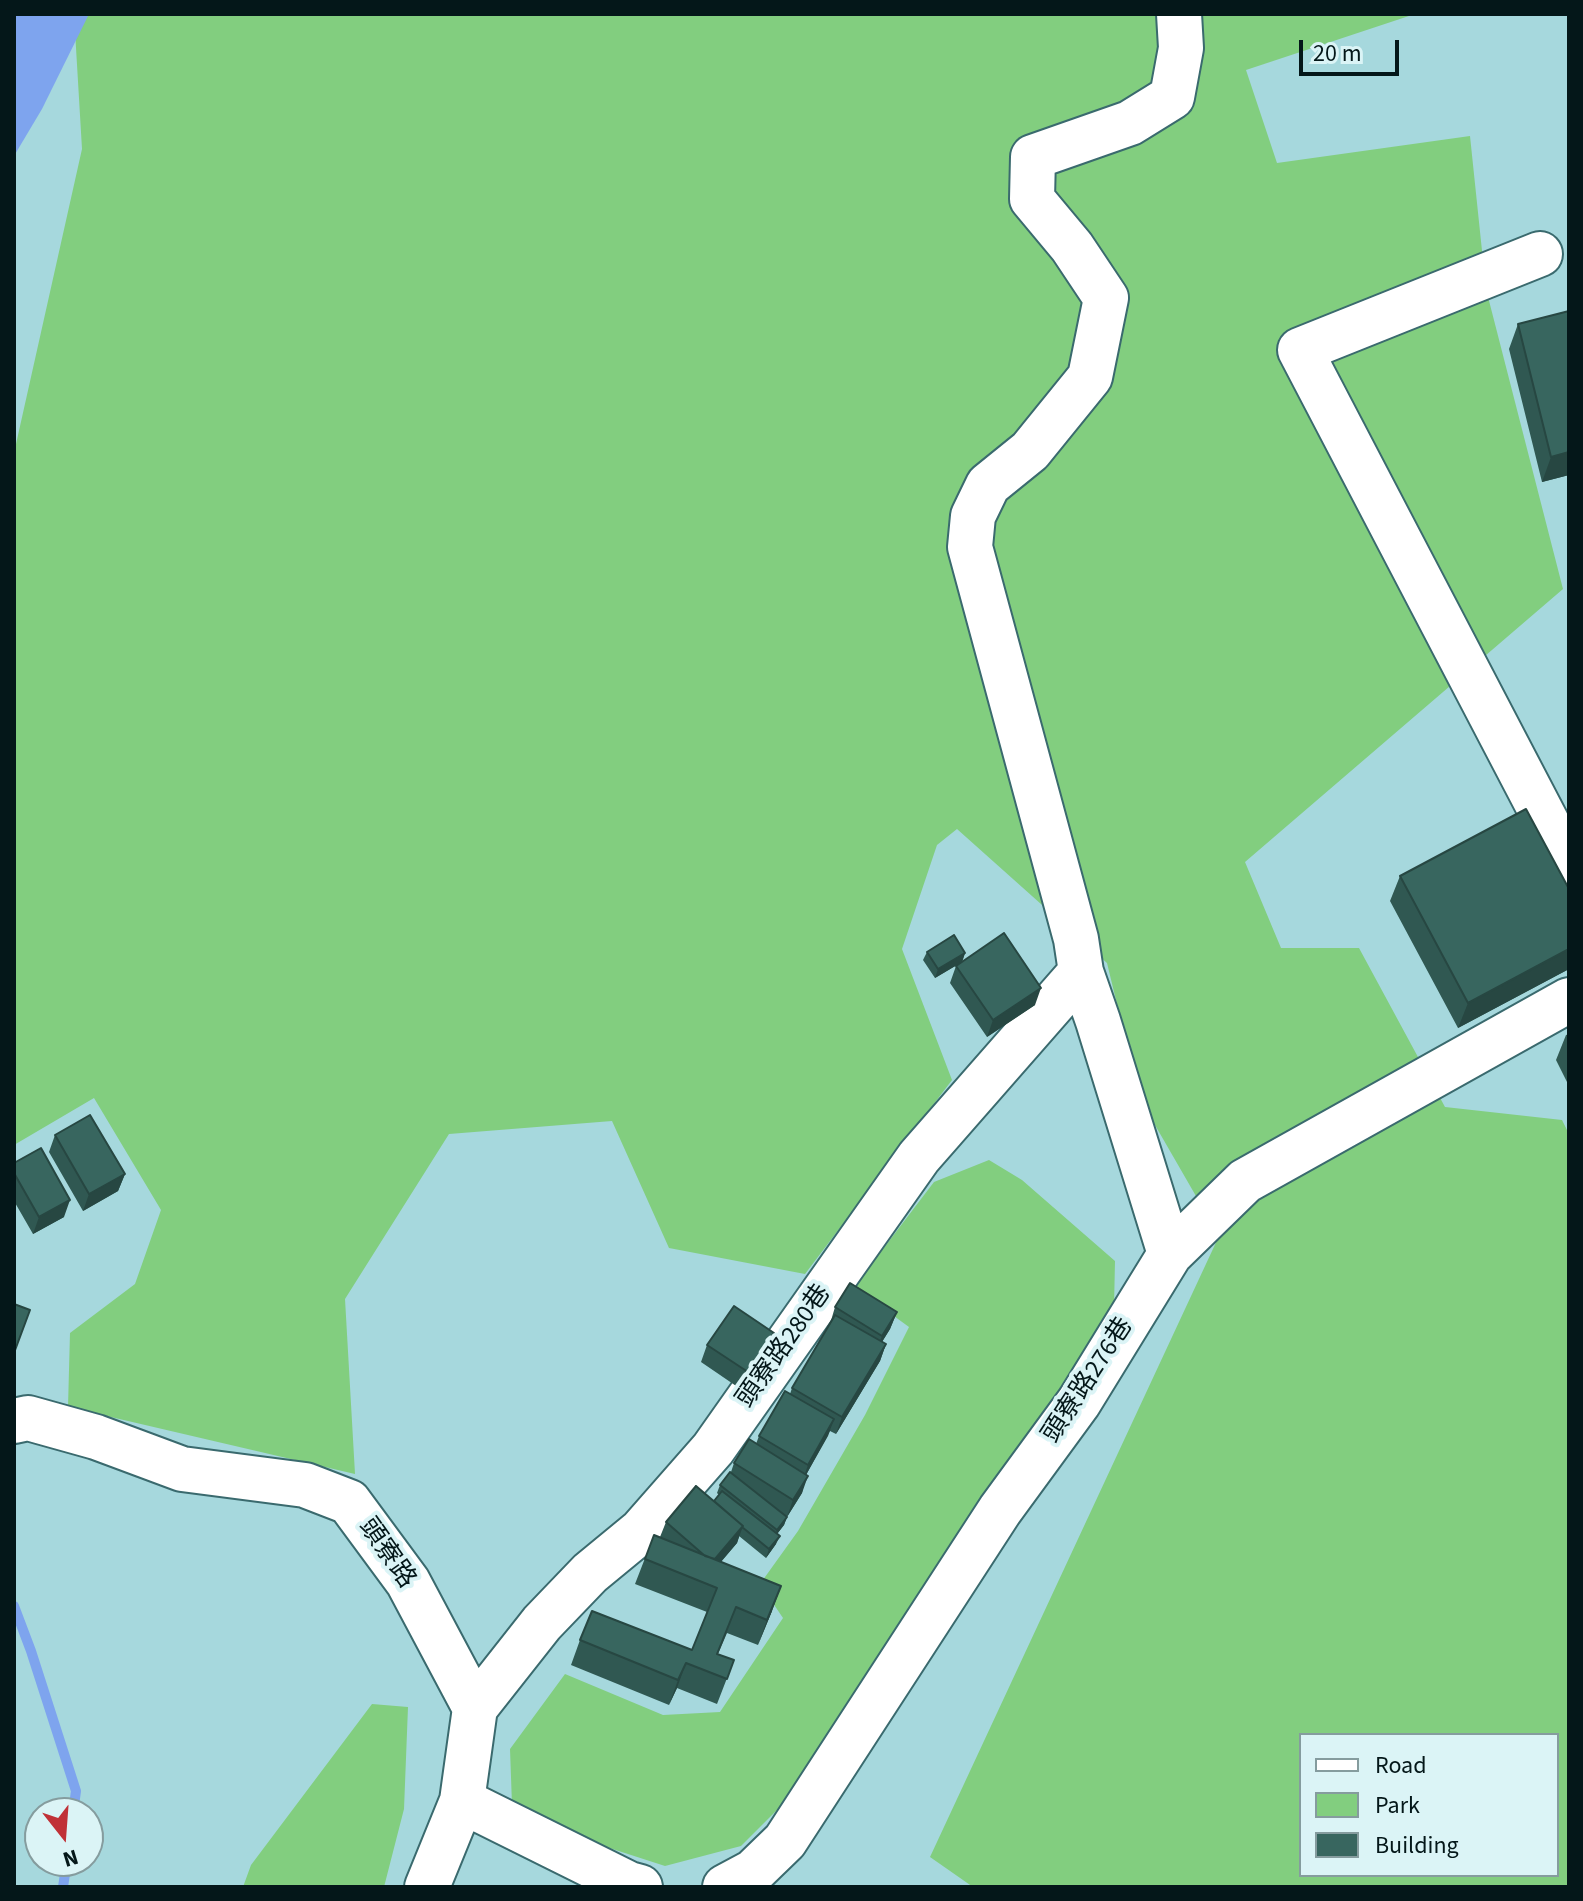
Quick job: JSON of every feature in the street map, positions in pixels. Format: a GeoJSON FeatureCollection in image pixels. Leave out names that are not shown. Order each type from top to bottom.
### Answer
{"type":"FeatureCollection","features":[{"type":"Feature","properties":{"kind":"street"},"geometry":{"type":"LineString","coordinates":[[1170,1254],[1081,972],[1076,939],[970,547],[973,516],[988,485],[1030,451],[1090,377],[1106,298],[1072,247],[1032,199],[1033,157],[1130,123],[1172,97],[1181,48],[1179,14]]}},
{"type":"Feature","properties":{"kind":"street"},"geometry":{"type":"LineString","coordinates":[[1540,254],[1300,350],[1569,865]]}},
{"type":"Feature","properties":{"kind":"street","name":"頭寮路280巷"},"geometry":{"type":"LineString","coordinates":[[475,1708],[542,1623],[590,1573],[641,1531],[713,1449],[919,1157],[1081,972]]}},
{"type":"Feature","properties":{"kind":"street","name":"頭寮路276巷"},"geometry":{"type":"LineString","coordinates":[[725,1887],[753,1872],[785,1841],[1000,1510],[1079,1402],[1170,1254],[1245,1181],[1569,1000]]}},
{"type":"Feature","properties":{"kind":"street","name":"頭寮路"},"geometry":{"type":"LineString","coordinates":[[14,1421],[28,1418],[96,1437],[182,1469],[305,1485],[349,1502],[408,1582],[475,1708]]}},
{"type":"Feature","properties":{"kind":"street"},"geometry":{"type":"LineString","coordinates":[[427,1887],[462,1801],[475,1708]]}},
{"type":"Feature","properties":{"kind":"street"},"geometry":{"type":"LineString","coordinates":[[462,1801],[640,1887]]}},
{"type":"Feature","properties":{"kind":"green space"},"geometry":{"type":"Polygon","coordinates":[[[74,14],[1415,14],[1246,70],[1277,163],[1470,136],[1486,289],[1563,589],[1245,862],[1281,948],[1359,948],[1445,1107],[1562,1120],[1569,1134],[1569,1887],[973,1887],[930,1857],[1219,1236],[1140,1099],[1107,963],[957,829],[937,845],[902,949],[952,1080],[805,1274],[669,1248],[612,1121],[449,1134],[345,1299],[355,1474],[68,1407],[70,1333],[135,1284],[161,1210],[94,1098],[14,1145],[14,453],[82,149],[74,14]]]}},
{"type":"Feature","properties":{"kind":"green space"},"geometry":{"type":"Polygon","coordinates":[[[989,1160],[1022,1180],[1115,1261],[1114,1307],[812,1775],[741,1846],[665,1866],[594,1843],[512,1805],[510,1749],[565,1674],[663,1715],[720,1712],[783,1618],[760,1584],[798,1531],[865,1415],[909,1327],[854,1287],[934,1182],[989,1160]]]}},
{"type":"Feature","properties":{"kind":"green space"},"geometry":{"type":"Polygon","coordinates":[[[372,1704],[408,1707],[404,1809],[384,1887],[243,1887],[251,1865],[372,1704]]]}},
{"type":"Feature","properties":{"kind":"water"},"geometry":{"type":"Polygon","coordinates":[[[14,14],[89,14],[42,109],[14,156],[14,14]]]}},
{"type":"Feature","properties":{"kind":"building"},"geometry":{"type":"Polygon","coordinates":[[[1569,311],[1569,452],[1551,457],[1518,324],[1569,311]]]}},
{"type":"Feature","properties":{"kind":"building"},"geometry":{"type":"Polygon","coordinates":[[[1526,809],[1569,889],[1569,949],[1468,1003],[1400,876],[1526,809]]]}},
{"type":"Feature","properties":{"kind":"building"},"geometry":{"type":"Polygon","coordinates":[[[1004,933],[1041,988],[993,1020],[956,966],[1004,933]]]}},
{"type":"Feature","properties":{"kind":"building"},"geometry":{"type":"Polygon","coordinates":[[[954,935],[965,953],[938,969],[927,952],[954,935]]]}},
{"type":"Feature","properties":{"kind":"building"},"geometry":{"type":"Polygon","coordinates":[[[90,1115],[125,1174],[89,1194],[55,1135],[90,1115]]]}},
{"type":"Feature","properties":{"kind":"building"},"geometry":{"type":"Polygon","coordinates":[[[41,1148],[70,1200],[39,1217],[14,1173],[14,1163],[41,1148]]]}},
{"type":"Feature","properties":{"kind":"building"},"geometry":{"type":"Polygon","coordinates":[[[850,1283],[897,1312],[882,1336],[835,1307],[850,1283]]]}},
{"type":"Feature","properties":{"kind":"building"},"geometry":{"type":"Polygon","coordinates":[[[14,1304],[30,1310],[14,1353],[14,1304]]]}},
{"type":"Feature","properties":{"kind":"building"},"geometry":{"type":"Polygon","coordinates":[[[734,1306],[774,1333],[748,1372],[707,1345],[734,1306]]]}},
{"type":"Feature","properties":{"kind":"building"},"geometry":{"type":"Polygon","coordinates":[[[835,1315],[886,1344],[842,1417],[792,1388],[835,1315]]]}},
{"type":"Feature","properties":{"kind":"building"},"geometry":{"type":"Polygon","coordinates":[[[785,1391],[834,1419],[808,1465],[759,1436],[785,1391]]]}},
{"type":"Feature","properties":{"kind":"building"},"geometry":{"type":"Polygon","coordinates":[[[749,1439],[808,1476],[793,1500],[734,1463],[749,1439]]]}},
{"type":"Feature","properties":{"kind":"building"},"geometry":{"type":"Polygon","coordinates":[[[730,1472],[787,1517],[777,1530],[720,1485],[730,1472]]]}},
{"type":"Feature","properties":{"kind":"building"},"geometry":{"type":"Polygon","coordinates":[[[696,1486],[743,1526],[715,1559],[705,1556],[666,1522],[696,1486]]]}},
{"type":"Feature","properties":{"kind":"building"},"geometry":{"type":"Polygon","coordinates":[[[722,1491],[780,1536],[769,1549],[714,1501],[722,1491]]]}},
{"type":"Feature","properties":{"kind":"building"},"geometry":{"type":"Polygon","coordinates":[[[654,1535],[781,1586],[767,1620],[736,1607],[717,1654],[734,1660],[727,1679],[686,1663],[678,1680],[580,1640],[592,1611],[692,1650],[717,1588],[645,1559],[654,1535]]]}},
{"type":"Feature","properties":{"kind":"waterway"},"geometry":{"type":"LineString","coordinates":[[14,1606],[76,1791],[75,1797]]}},
{"type":"Feature","properties":{"kind":"waterway"},"geometry":{"type":"LineString","coordinates":[[63,1887],[65,1877]]}}]}
